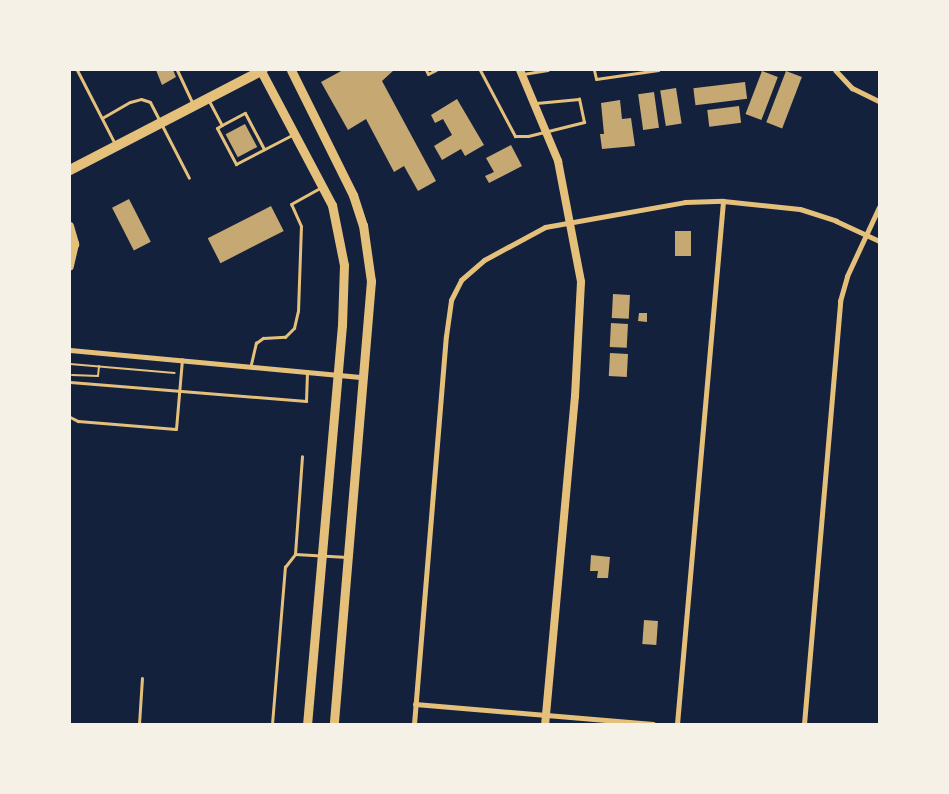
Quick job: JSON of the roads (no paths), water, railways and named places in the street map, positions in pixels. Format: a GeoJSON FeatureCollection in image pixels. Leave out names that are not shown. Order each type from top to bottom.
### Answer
{"type":"FeatureCollection","features":[{"type":"Feature","properties":{"kind":"main road"},"geometry":{"type":"LineString","coordinates":[[291,70],[337,158],[363,224],[371,281],[365,377],[334,724]]}},
{"type":"Feature","properties":{"kind":"main road"},"geometry":{"type":"LineString","coordinates":[[70,170],[194,108],[262,71],[322,186],[334,214],[344,265],[337,375],[307,724]]}},
{"type":"Feature","properties":{"kind":"street"},"geometry":{"type":"LineString","coordinates":[[835,70],[852,88],[879,101]]}},
{"type":"Feature","properties":{"kind":"street"},"geometry":{"type":"LineString","coordinates":[[522,72],[548,131],[571,220],[578,252],[582,307],[545,724]]}},
{"type":"Feature","properties":{"kind":"street"},"geometry":{"type":"LineString","coordinates":[[677,724],[723,201]]}},
{"type":"Feature","properties":{"kind":"street"},"geometry":{"type":"LineString","coordinates":[[414,724],[451,300],[461,280],[484,260],[545,227],[571,220],[685,202],[723,201],[800,209],[879,241]]}},
{"type":"Feature","properties":{"kind":"street"},"geometry":{"type":"LineString","coordinates":[[804,724],[840,301],[847,276],[879,207]]}},
{"type":"Feature","properties":{"kind":"street"},"geometry":{"type":"LineString","coordinates":[[70,226],[75,244],[70,266]]}},
{"type":"Feature","properties":{"kind":"street"},"geometry":{"type":"LineString","coordinates":[[70,350],[251,364],[365,377]]}},
{"type":"Feature","properties":{"kind":"street"},"geometry":{"type":"LineString","coordinates":[[415,704],[653,724]]}},
{"type":"Feature","properties":{"kind":"lane"},"geometry":{"type":"LineString","coordinates":[[77,70],[117,146]]}},
{"type":"Feature","properties":{"kind":"lane"},"geometry":{"type":"LineString","coordinates":[[177,70],[194,108]]}},
{"type":"Feature","properties":{"kind":"lane"},"geometry":{"type":"LineString","coordinates":[[426,70],[428,74],[436,70]]}},
{"type":"Feature","properties":{"kind":"lane"},"geometry":{"type":"LineString","coordinates":[[522,72],[546,70]]}},
{"type":"Feature","properties":{"kind":"lane"},"geometry":{"type":"LineString","coordinates":[[594,70],[596,79],[658,70]]}},
{"type":"Feature","properties":{"kind":"lane"},"geometry":{"type":"LineString","coordinates":[[482,71],[515,136],[548,131],[584,122],[578,99],[536,103]]}},
{"type":"Feature","properties":{"kind":"lane"},"geometry":{"type":"LineString","coordinates":[[102,118],[141,99],[154,106],[189,178]]}},
{"type":"Feature","properties":{"kind":"lane"},"geometry":{"type":"LineString","coordinates":[[209,100],[222,125]]}},
{"type":"Feature","properties":{"kind":"lane"},"geometry":{"type":"LineString","coordinates":[[264,149],[245,113],[217,128],[236,164],[295,133]]}},
{"type":"Feature","properties":{"kind":"lane"},"geometry":{"type":"LineString","coordinates":[[251,364],[256,342],[285,337],[294,328],[298,312],[300,226],[291,204],[322,186]]}},
{"type":"Feature","properties":{"kind":"lane"},"geometry":{"type":"LineString","coordinates":[[70,417],[78,421],[176,428],[182,359]]}},
{"type":"Feature","properties":{"kind":"lane"},"geometry":{"type":"LineString","coordinates":[[70,382],[306,402],[308,370]]}},
{"type":"Feature","properties":{"kind":"lane"},"geometry":{"type":"LineString","coordinates":[[272,724],[285,567],[295,554],[302,456]]}},
{"type":"Feature","properties":{"kind":"lane"},"geometry":{"type":"LineString","coordinates":[[295,554],[349,558]]}},
{"type":"Feature","properties":{"kind":"lane"},"geometry":{"type":"LineString","coordinates":[[139,724],[142,678]]}}]}
